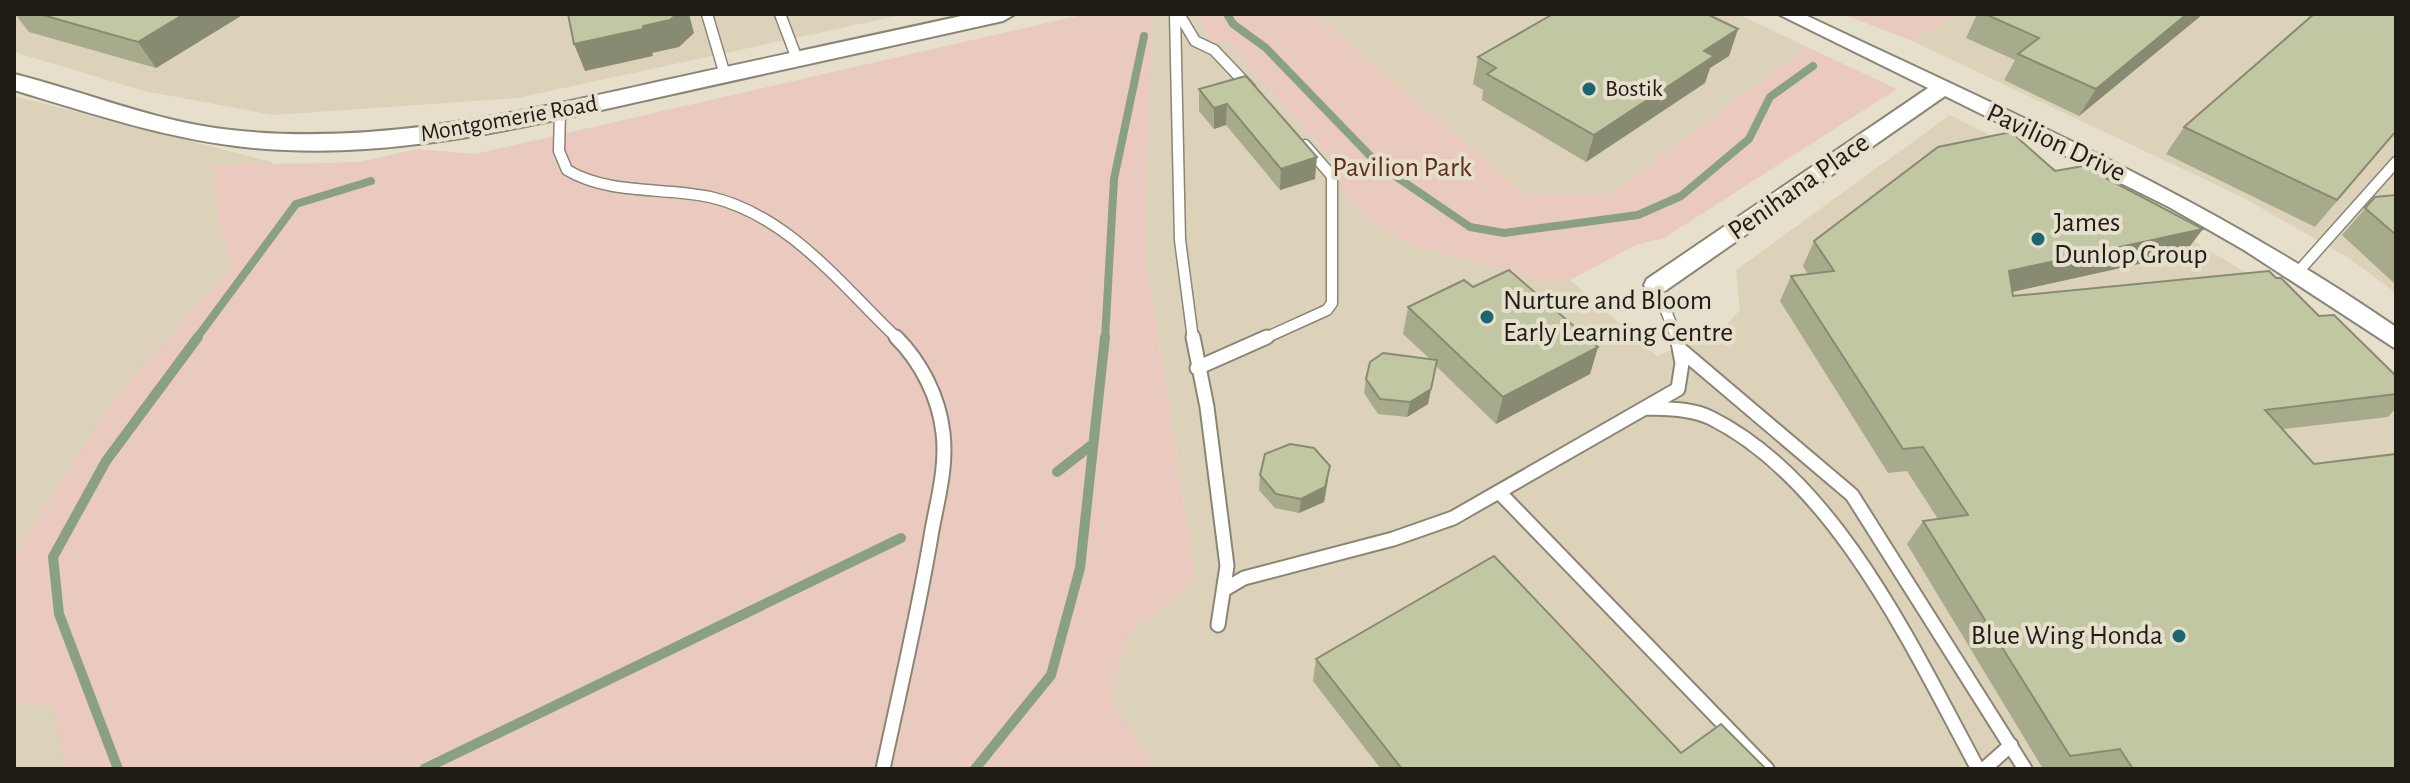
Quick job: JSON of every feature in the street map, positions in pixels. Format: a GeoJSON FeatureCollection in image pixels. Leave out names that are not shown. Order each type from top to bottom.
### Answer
{"type":"FeatureCollection","features":[{"type":"Feature","properties":{"kind":"street","name":"Montgomerie Road"},"geometry":{"type":"LineString","coordinates":[[14,82],[185,130],[265,141],[404,138],[560,111],[1003,14]]}},
{"type":"Feature","properties":{"kind":"street","name":"Pavilion Drive"},"geometry":{"type":"LineString","coordinates":[[1788,14],[2119,171],[2241,236],[2396,340]]}},
{"type":"Feature","properties":{"kind":"street","name":"Penihana Place"},"geometry":{"type":"LineString","coordinates":[[1656,285],[1942,88]]}},
{"type":"Feature","properties":{"kind":"lane"},"geometry":{"type":"LineString","coordinates":[[707,14],[725,75]]}},
{"type":"Feature","properties":{"kind":"lane"},"geometry":{"type":"LineString","coordinates":[[780,14],[797,59]]}},
{"type":"Feature","properties":{"kind":"lane"},"geometry":{"type":"LineString","coordinates":[[1177,14],[1195,41],[1214,50],[1257,95]]}},
{"type":"Feature","properties":{"kind":"lane"},"geometry":{"type":"LineString","coordinates":[[1177,14],[1180,240],[1197,368],[1207,407],[1227,588],[1219,607],[1218,625]]}},
{"type":"Feature","properties":{"kind":"lane"},"geometry":{"type":"LineString","coordinates":[[560,111],[560,152],[564,167],[578,178],[674,189],[715,198],[751,213],[814,256],[864,304],[913,357],[937,402],[944,442],[941,476],[928,558],[883,769]]}},
{"type":"Feature","properties":{"kind":"lane"},"geometry":{"type":"LineString","coordinates":[[1197,368],[1327,310],[1332,303],[1332,176],[1298,137]]}},
{"type":"Feature","properties":{"kind":"lane"},"geometry":{"type":"LineString","coordinates":[[2298,272],[2396,162]]}},
{"type":"Feature","properties":{"kind":"lane"},"geometry":{"type":"LineString","coordinates":[[1227,588],[1244,578],[1434,525],[1499,492],[1678,389],[1684,374],[1681,350],[1656,285]]}},
{"type":"Feature","properties":{"kind":"lane"},"geometry":{"type":"LineString","coordinates":[[1681,350],[1852,495],[2025,769]]}},
{"type":"Feature","properties":{"kind":"lane"},"geometry":{"type":"LineString","coordinates":[[1645,408],[1709,417],[1732,429],[1789,478],[1833,530],[1891,612],[1981,769],[2011,745]]}},
{"type":"Feature","properties":{"kind":"lane"},"geometry":{"type":"LineString","coordinates":[[1499,492],[1767,769]]}},
{"type":"Feature","properties":{"kind":"shaded area"},"geometry":{"type":"Polygon","coordinates":[[[14,14],[906,14],[517,98],[274,115],[144,91],[14,52],[14,14]]]}},
{"type":"Feature","properties":{"kind":"shaded area"},"geometry":{"type":"Polygon","coordinates":[[[1152,14],[1199,14],[1210,42],[1227,42],[1339,168],[1419,247],[1544,281],[1570,280],[1657,356],[1722,330],[1740,310],[1736,270],[1950,115],[2167,225],[2273,289],[2396,384],[2396,769],[1155,769],[1111,698],[1127,636],[1196,579],[1145,252],[1152,14]]]}},
{"type":"Feature","properties":{"kind":"shaded area"},"geometry":{"type":"Polygon","coordinates":[[[1314,14],[1738,14],[1807,47],[1609,194],[1525,194],[1314,14]]]}},
{"type":"Feature","properties":{"kind":"shaded area"},"geometry":{"type":"Polygon","coordinates":[[[1962,14],[2396,14],[2396,293],[2349,258],[2240,196],[1910,40],[1962,14]]]}},
{"type":"Feature","properties":{"kind":"shaded area"},"geometry":{"type":"Polygon","coordinates":[[[14,96],[272,162],[260,234],[113,400],[14,556],[14,96]]]}},
{"type":"Feature","properties":{"kind":"shaded area"},"geometry":{"type":"Polygon","coordinates":[[[14,702],[53,705],[65,769],[14,769],[14,702]]]}},
{"type":"Feature","properties":{"kind":"green space"},"geometry":{"type":"Polygon","coordinates":[[[1086,14],[1152,14],[1145,252],[1196,579],[1127,636],[1111,698],[1155,769],[65,769],[53,706],[14,702],[14,556],[113,400],[233,265],[222,238],[211,165],[359,162],[417,149],[475,154],[1086,14]]]}},
{"type":"Feature","properties":{"kind":"green space","name":"Pavilion Park"},"geometry":{"type":"Polygon","coordinates":[[[1199,14],[1314,14],[1525,194],[1609,194],[1807,47],[1897,89],[1664,238],[1636,245],[1570,280],[1544,281],[1419,247],[1379,229],[1343,194],[1339,168],[1227,42],[1210,42],[1199,14]]]}},
{"type":"Feature","properties":{"kind":"green space"},"geometry":{"type":"Polygon","coordinates":[[[1842,14],[1962,14],[1910,40],[1842,14]]]}},
{"type":"Feature","properties":{"kind":"building"},"geometry":{"type":"Polygon","coordinates":[[[39,14],[184,14],[138,42],[39,14]]]}},
{"type":"Feature","properties":{"kind":"building"},"geometry":{"type":"Polygon","coordinates":[[[568,14],[677,14],[670,20],[643,26],[643,29],[574,44],[568,14]]]}},
{"type":"Feature","properties":{"kind":"building","name":"Bostik"},"geometry":{"type":"Polygon","coordinates":[[[1553,14],[1707,14],[1738,29],[1704,51],[1714,56],[1594,135],[1487,74],[1496,68],[1478,57],[1553,14]]]}},
{"type":"Feature","properties":{"kind":"building"},"geometry":{"type":"Polygon","coordinates":[[[1985,14],[2187,14],[2096,89],[2018,54],[2039,38],[1985,14]]]}},
{"type":"Feature","properties":{"kind":"building"},"geometry":{"type":"Polygon","coordinates":[[[2314,14],[2396,14],[2396,131],[2337,200],[2184,127],[2314,14]]]}},
{"type":"Feature","properties":{"kind":"building"},"geometry":{"type":"Polygon","coordinates":[[[1246,76],[1317,157],[1281,169],[1227,104],[1214,108],[1199,89],[1246,76]]]}},
{"type":"Feature","properties":{"kind":"building"},"geometry":{"type":"Polygon","coordinates":[[[2011,132],[2055,171],[2083,166],[2203,229],[2009,271],[2013,296],[2269,271],[2276,278],[2281,278],[2319,316],[2334,315],[2396,376],[2396,394],[2265,410],[2314,464],[2396,454],[2396,769],[2133,769],[2120,749],[2070,756],[1923,521],[1968,515],[1923,447],[1903,449],[1791,276],[1834,271],[1814,241],[1938,147],[2011,132]]]}},
{"type":"Feature","properties":{"kind":"building"},"geometry":{"type":"Polygon","coordinates":[[[2396,195],[2396,235],[2365,208],[2375,197],[2396,195]]]}},
{"type":"Feature","properties":{"kind":"building"},"geometry":{"type":"Polygon","coordinates":[[[1509,270],[1598,347],[1503,397],[1408,307],[1464,280],[1473,287],[1509,270]]]}},
{"type":"Feature","properties":{"kind":"building"},"geometry":{"type":"Polygon","coordinates":[[[1383,353],[1437,360],[1431,389],[1410,402],[1380,399],[1366,379],[1370,362],[1383,353]]]}},
{"type":"Feature","properties":{"kind":"building"},"geometry":{"type":"Polygon","coordinates":[[[1290,444],[1314,448],[1330,466],[1325,487],[1301,499],[1276,494],[1260,475],[1265,454],[1290,444]]]}},
{"type":"Feature","properties":{"kind":"building"},"geometry":{"type":"Polygon","coordinates":[[[1494,556],[1681,753],[1721,724],[1766,769],[1402,769],[1316,659],[1494,556]]]}},
{"type":"Feature","properties":{"kind":"waterway"},"geometry":{"type":"LineString","coordinates":[[1227,14],[1233,24],[1266,48],[1379,165],[1470,227],[1504,233],[1638,215],[1681,196],[1749,139],[1770,97],[1813,66]]}},
{"type":"Feature","properties":{"kind":"waterway"},"geometry":{"type":"LineString","coordinates":[[1105,339],[1114,179],[1144,36]]}},
{"type":"Feature","properties":{"kind":"waterway"},"geometry":{"type":"LineString","coordinates":[[196,339],[296,204],[371,181]]}},
{"type":"Feature","properties":{"kind":"waterway"},"geometry":{"type":"LineString","coordinates":[[118,769],[59,614],[53,557],[106,461],[198,337]]}},
{"type":"Feature","properties":{"kind":"waterway"},"geometry":{"type":"LineString","coordinates":[[975,769],[1051,675],[1080,568],[1105,337]]}},
{"type":"Feature","properties":{"kind":"waterway"},"geometry":{"type":"LineString","coordinates":[[1057,472],[1093,444]]}},
{"type":"Feature","properties":{"kind":"waterway"},"geometry":{"type":"LineString","coordinates":[[424,769],[901,538]]}},
{"type":"Feature","properties":{"kind":"place","name":"Bostik"},"geometry":{"type":"Point","coordinates":[1589,89]}},
{"type":"Feature","properties":{"kind":"place","name":"James Dunlop Group"},"geometry":{"type":"Point","coordinates":[2038,239]}},
{"type":"Feature","properties":{"kind":"place","name":"Nurture and Bloom Early Learning Centre"},"geometry":{"type":"Point","coordinates":[1487,317]}},
{"type":"Feature","properties":{"kind":"place","name":"Blue Wing Honda"},"geometry":{"type":"Point","coordinates":[2179,636]}}]}
